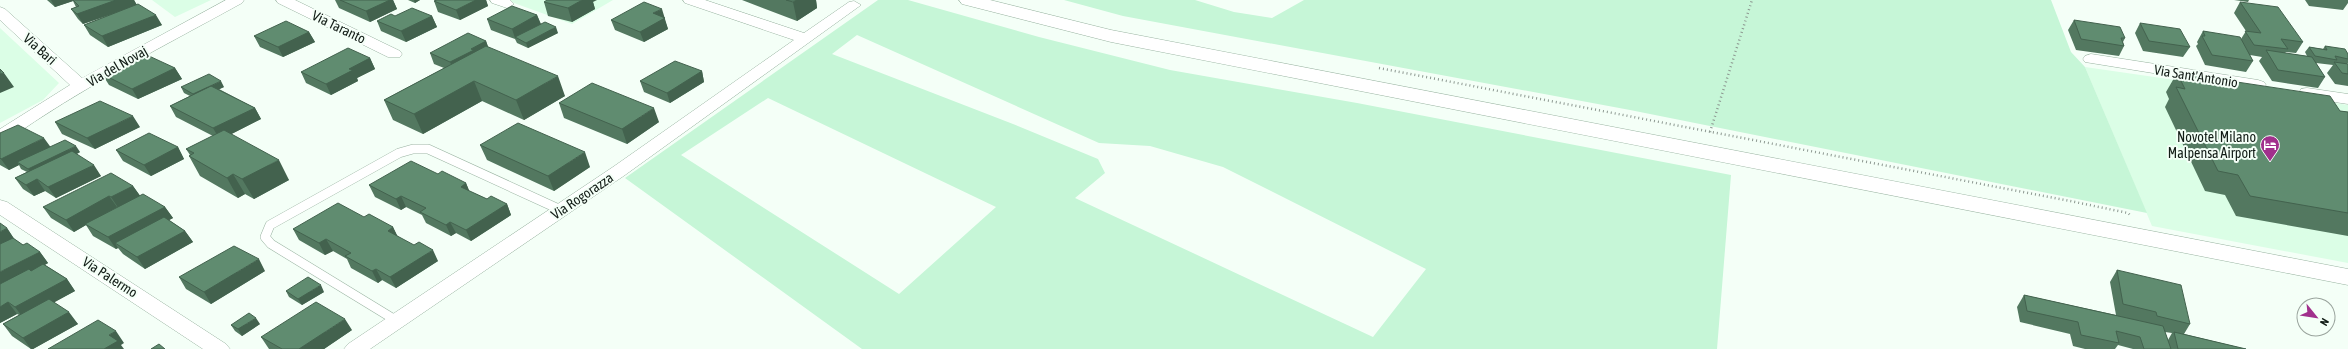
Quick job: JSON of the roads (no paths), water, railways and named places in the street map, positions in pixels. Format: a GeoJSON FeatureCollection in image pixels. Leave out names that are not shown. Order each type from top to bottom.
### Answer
{"type":"FeatureCollection","features":[{"type":"Feature","properties":{"kind":"street","name":"Via del Novaj"},"geometry":{"type":"LineString","coordinates":[[0,137],[36,112],[237,0]]}},
{"type":"Feature","properties":{"kind":"street","name":"Via Taranto"},"geometry":{"type":"LineString","coordinates":[[283,0],[394,54]]}},
{"type":"Feature","properties":{"kind":"street"},"geometry":{"type":"LineString","coordinates":[[690,0],[805,39]]}},
{"type":"Feature","properties":{"kind":"street"},"geometry":{"type":"LineString","coordinates":[[968,0],[1111,36],[2348,277]]}},
{"type":"Feature","properties":{"kind":"street","name":"Via Rogorazza"},"geometry":{"type":"LineString","coordinates":[[355,349],[561,210],[854,5]]}},
{"type":"Feature","properties":{"kind":"street","name":"Via Bari"},"geometry":{"type":"LineString","coordinates":[[0,12],[81,86]]}},
{"type":"Feature","properties":{"kind":"street","name":"Via Sant'Antonio"},"geometry":{"type":"LineString","coordinates":[[2091,59],[2270,87]]}},
{"type":"Feature","properties":{"kind":"street"},"geometry":{"type":"LineString","coordinates":[[2293,91],[2348,99]]}},
{"type":"Feature","properties":{"kind":"street","name":"Via Palermo"},"geometry":{"type":"LineString","coordinates":[[0,206],[219,349]]}},
{"type":"Feature","properties":{"kind":"lane"},"geometry":{"type":"LineString","coordinates":[[397,320],[271,244],[265,237],[270,225],[399,153],[413,149],[428,149],[561,210]]}},
{"type":"Feature","properties":{"kind":"place","name":"Novotel Milano Malpensa Airport"},"geometry":{"type":"Point","coordinates":[2270,162]}}]}
